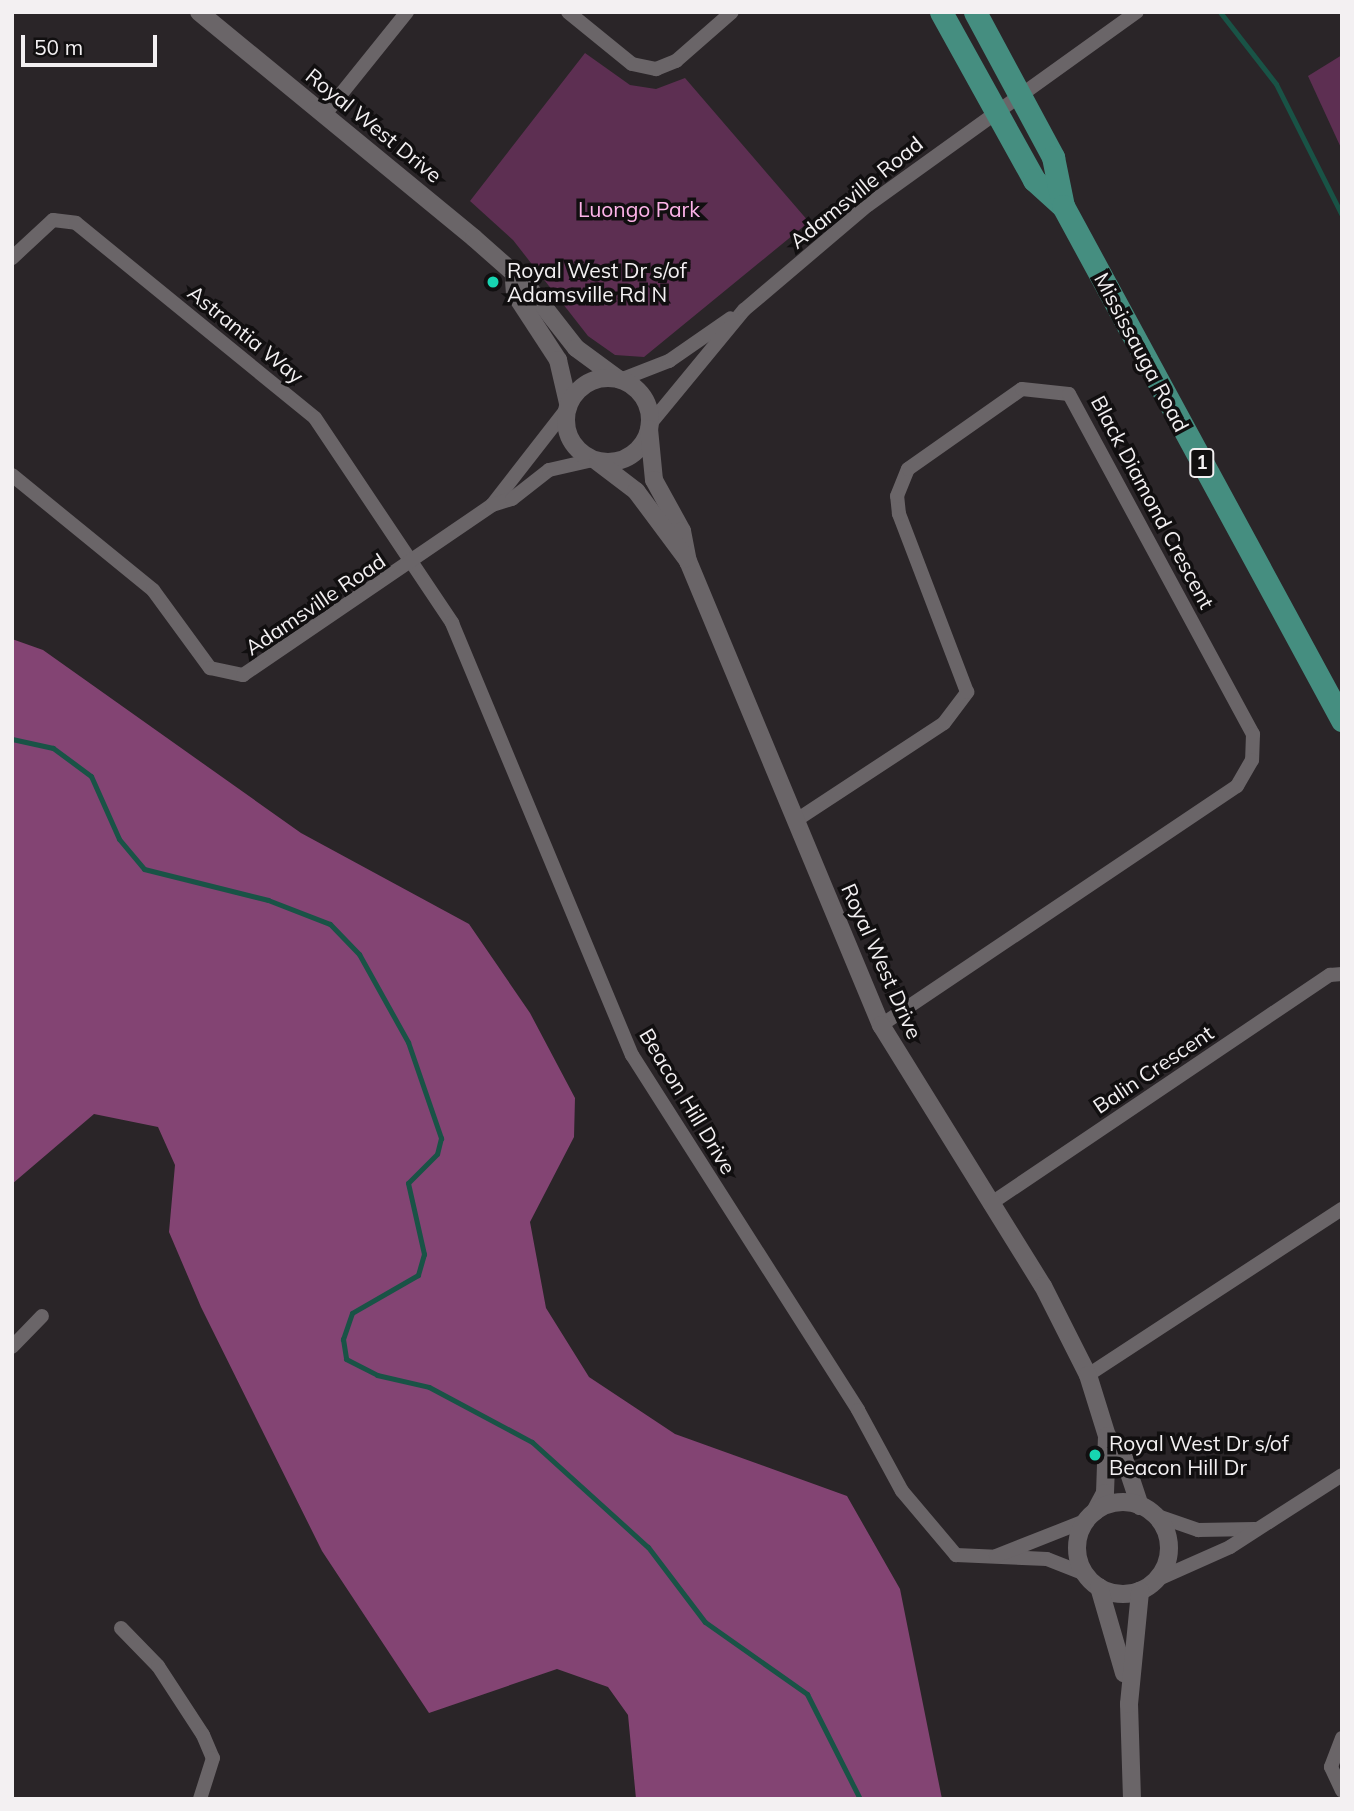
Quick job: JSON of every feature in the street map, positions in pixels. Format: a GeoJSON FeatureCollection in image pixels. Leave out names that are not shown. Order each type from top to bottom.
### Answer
{"type":"FeatureCollection","features":[{"type":"Feature","properties":{"kind":"main road","name":"Mississauga Road"},"geometry":{"type":"LineString","coordinates":[[941,12],[1034,180],[1063,206]]}},
{"type":"Feature","properties":{"kind":"main road","name":"Mississauga Road"},"geometry":{"type":"LineString","coordinates":[[975,12],[1053,158],[1063,206],[1342,720]]}},
{"type":"Feature","properties":{"kind":"street","name":"Royal West Drive"},"geometry":{"type":"LineString","coordinates":[[199,12],[325,114],[514,279],[526,284],[576,348],[619,379]]}},
{"type":"Feature","properties":{"kind":"street"},"geometry":{"type":"LineString","coordinates":[[325,114],[407,12]]}},
{"type":"Feature","properties":{"kind":"street"},"geometry":{"type":"LineString","coordinates":[[568,12],[632,64],[656,69],[676,61],[732,12]]}},
{"type":"Feature","properties":{"kind":"street","name":"Adamsville Road"},"geometry":{"type":"LineString","coordinates":[[619,379],[669,361],[744,310],[868,205],[1137,12]]}},
{"type":"Feature","properties":{"kind":"street","name":"Astrantia Way"},"geometry":{"type":"LineString","coordinates":[[12,258],[53,220],[88,229],[315,418],[415,562]]}},
{"type":"Feature","properties":{"kind":"street","name":"Royal West Drive"},"geometry":{"type":"LineString","coordinates":[[514,279],[515,294],[558,360],[567,407]]}},
{"type":"Feature","properties":{"kind":"street","name":"Adamsville Road"},"geometry":{"type":"LineString","coordinates":[[649,427],[744,310]]}},
{"type":"Feature","properties":{"kind":"street"},"geometry":{"type":"LineString","coordinates":[[619,379],[640,392],[649,427],[624,459],[596,461],[569,439],[567,407],[583,385],[619,379]]}},
{"type":"Feature","properties":{"kind":"street","name":"Black Diamond Crescent"},"geometry":{"type":"LineString","coordinates":[[795,821],[944,723],[967,692],[899,514],[897,496],[908,469],[1022,389],[1069,394],[1252,734],[1252,760],[1237,786],[881,1025]]}},
{"type":"Feature","properties":{"kind":"street","name":"Adamsville Road"},"geometry":{"type":"LineString","coordinates":[[12,475],[153,590],[202,659],[230,676],[255,670],[415,562],[492,505],[567,407]]}},
{"type":"Feature","properties":{"kind":"street","name":"Royal West Drive"},"geometry":{"type":"LineString","coordinates":[[649,427],[654,480],[682,531],[688,561],[881,1025],[990,1204],[1088,1375],[1107,1436],[1105,1493],[1090,1516]]}},
{"type":"Feature","properties":{"kind":"street","name":"Royal West Drive"},"geometry":{"type":"LineString","coordinates":[[596,461],[636,491],[688,561]]}},
{"type":"Feature","properties":{"kind":"street","name":"Adamsville Road"},"geometry":{"type":"LineString","coordinates":[[492,505],[512,499],[549,470],[596,461]]}},
{"type":"Feature","properties":{"kind":"street","name":"Beacon Hill Drive"},"geometry":{"type":"LineString","coordinates":[[415,562],[464,648],[632,1055],[923,1521],[956,1555],[1064,1562],[1085,1574]]}},
{"type":"Feature","properties":{"kind":"street","name":"Balin Crescent"},"geometry":{"type":"LineString","coordinates":[[990,1204],[1330,975],[1342,974]]}},
{"type":"Feature","properties":{"kind":"street"},"geometry":{"type":"LineString","coordinates":[[1088,1375],[1342,1209]]}},
{"type":"Feature","properties":{"kind":"street"},"geometry":{"type":"LineString","coordinates":[[12,1348],[42,1316]]}},
{"type":"Feature","properties":{"kind":"street","name":"Royal West Drive"},"geometry":{"type":"LineString","coordinates":[[1107,1436],[1122,1452],[1147,1510]]}},
{"type":"Feature","properties":{"kind":"street"},"geometry":{"type":"LineString","coordinates":[[1099,1587],[1140,1591],[1156,1580],[1260,1528],[1342,1475]]}},
{"type":"Feature","properties":{"kind":"street"},"geometry":{"type":"LineString","coordinates":[[1129,1704],[1099,1587],[1085,1574],[1077,1547],[1090,1516],[1117,1502],[1147,1510],[1198,1530],[1260,1528]]}},
{"type":"Feature","properties":{"kind":"street"},"geometry":{"type":"LineString","coordinates":[[1147,1510],[1168,1554],[1156,1580]]}},
{"type":"Feature","properties":{"kind":"street","name":"Beacon Hill Drive"},"geometry":{"type":"LineString","coordinates":[[991,1558],[1090,1516]]}},
{"type":"Feature","properties":{"kind":"street"},"geometry":{"type":"LineString","coordinates":[[1132,1799],[1129,1704],[1140,1591]]}},
{"type":"Feature","properties":{"kind":"street"},"geometry":{"type":"LineString","coordinates":[[121,1628],[158,1666],[203,1735],[213,1758],[200,1799]]}},
{"type":"Feature","properties":{"kind":"street"},"geometry":{"type":"LineString","coordinates":[[1342,1738],[1331,1767],[1342,1791]]}},
{"type":"Feature","properties":{"kind":"green space","name":"Luongo Park"},"geometry":{"type":"Polygon","coordinates":[[[585,53],[630,85],[656,89],[685,78],[809,222],[644,357],[615,355],[588,336],[513,240],[470,201],[585,53]]]}},
{"type":"Feature","properties":{"kind":"green space"},"geometry":{"type":"Polygon","coordinates":[[[1342,55],[1342,150],[1308,76],[1342,55]]]}},
{"type":"Feature","properties":{"kind":"shaded area"},"geometry":{"type":"Polygon","coordinates":[[[12,639],[43,650],[301,833],[469,924],[530,1013],[575,1098],[574,1137],[530,1222],[546,1308],[589,1377],[675,1434],[847,1496],[900,1589],[942,1799],[636,1799],[628,1715],[608,1687],[557,1669],[429,1713],[322,1551],[201,1307],[169,1232],[175,1165],[158,1127],[94,1114],[12,1184],[12,639]]]}},
{"type":"Feature","properties":{"kind":"waterway"},"geometry":{"type":"LineString","coordinates":[[1220,12],[1276,84],[1342,215]]}},
{"type":"Feature","properties":{"kind":"waterway"},"geometry":{"type":"LineString","coordinates":[[12,739],[53,748],[91,776],[119,839],[144,869],[268,900],[330,924],[359,954],[408,1042],[441,1138],[437,1154],[408,1183],[424,1254],[418,1275],[352,1313],[343,1339],[346,1359],[377,1375],[429,1387],[532,1442],[648,1547],[705,1622],[807,1694],[860,1799]]}},
{"type":"Feature","properties":{"kind":"place","name":"Royal West Dr s/of Adamsville Rd N"},"geometry":{"type":"Point","coordinates":[493,282]}},
{"type":"Feature","properties":{"kind":"place","name":"Royal West Dr s/of Beacon Hill Dr"},"geometry":{"type":"Point","coordinates":[1095,1455]}}]}
